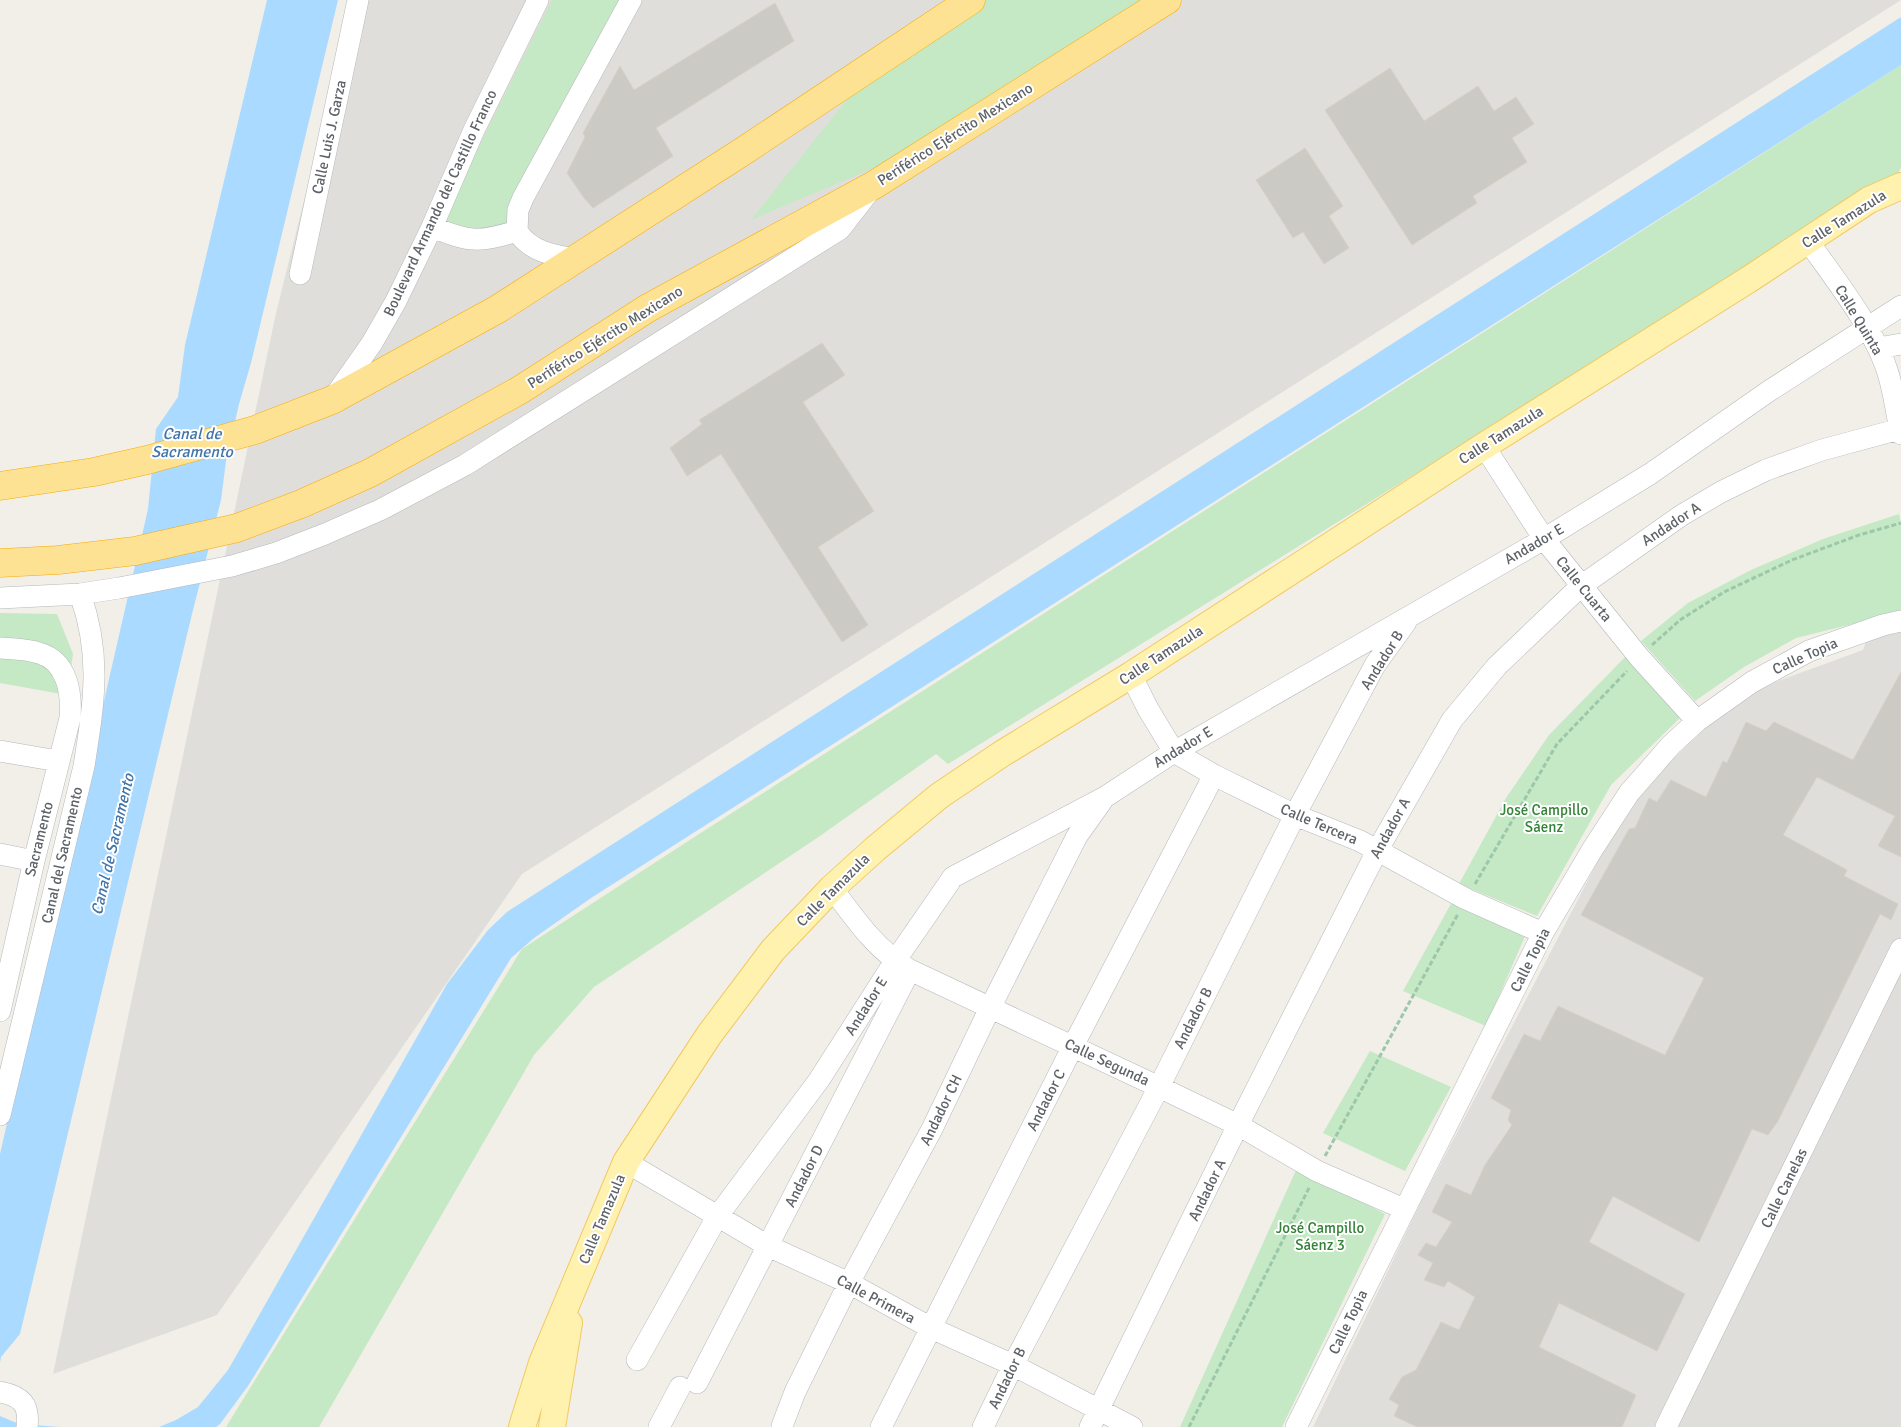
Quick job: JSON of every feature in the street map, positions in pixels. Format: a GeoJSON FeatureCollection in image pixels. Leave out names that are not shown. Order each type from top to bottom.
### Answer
{"type":"FeatureCollection","features":[{"type":"Feature","properties":{"kind":"highway"},"geometry":{"type":"LineString","coordinates":[[0,486],[94,472],[147,460],[255,430],[332,400],[498,309],[971,0]]}},
{"type":"Feature","properties":{"kind":"highway","name":"Periférico Ejército Mexicano"},"geometry":{"type":"LineString","coordinates":[[0,563],[58,560],[135,551],[237,528],[302,504],[379,468],[520,390],[648,308],[874,185],[1167,0]]}},
{"type":"Feature","properties":{"kind":"main road","name":"Calle Tamazula"},"geometry":{"type":"LineString","coordinates":[[576,1280],[626,1162],[709,1035],[773,950],[832,888],[875,849],[940,796],[1002,753],[1131,675],[1484,446],[1808,241],[1869,200],[1901,186]]}},
{"type":"Feature","properties":{"kind":"main road"},"geometry":{"type":"LineString","coordinates":[[522,1427],[542,1363],[576,1280]]}},
{"type":"Feature","properties":{"kind":"main road"},"geometry":{"type":"LineString","coordinates":[[552,1427],[576,1280]]}},
{"type":"Feature","properties":{"kind":"street","name":"Calle Luis J. Garza"},"geometry":{"type":"LineString","coordinates":[[300,274],[358,0]]}},
{"type":"Feature","properties":{"kind":"street","name":"Boulevard Armando del Castillo Franco"},"geometry":{"type":"LineString","coordinates":[[332,400],[372,343],[396,301],[432,227],[474,130],[538,0]]}},
{"type":"Feature","properties":{"kind":"street"},"geometry":{"type":"LineString","coordinates":[[577,259],[550,255],[535,248],[521,237],[517,231],[518,210],[631,0]]}},
{"type":"Feature","properties":{"kind":"street"},"geometry":{"type":"LineString","coordinates":[[0,598],[80,594],[232,566],[276,553],[380,510],[464,465],[840,229],[874,185]]}},
{"type":"Feature","properties":{"kind":"street"},"geometry":{"type":"LineString","coordinates":[[432,227],[462,238],[476,240],[490,239],[517,231]]}},
{"type":"Feature","properties":{"kind":"street","name":"Calle Quinta"},"geometry":{"type":"LineString","coordinates":[[1808,241],[1868,329],[1878,348],[1887,370],[1900,432]]}},
{"type":"Feature","properties":{"kind":"street","name":"Andador E"},"geometry":{"type":"LineString","coordinates":[[637,1360],[717,1217],[902,965],[953,877],[1104,797],[1174,752],[1544,539],[1650,474],[1769,391],[1901,306]]}},
{"type":"Feature","properties":{"kind":"street"},"geometry":{"type":"LineString","coordinates":[[1878,348],[1901,344]]}},
{"type":"Feature","properties":{"kind":"street","name":"Andador A"},"geometry":{"type":"LineString","coordinates":[[1094,1418],[1238,1125],[1377,851],[1452,720],[1497,666],[1581,586],[1682,516],[1721,492],[1766,470],[1822,450],[1870,436],[1900,432]]}},
{"type":"Feature","properties":{"kind":"street","name":"Calle Cuarta"},"geometry":{"type":"LineString","coordinates":[[1484,446],[1544,539],[1639,657],[1697,721]]}},
{"type":"Feature","properties":{"kind":"street","name":"Canal del Sacramento"},"geometry":{"type":"LineString","coordinates":[[0,1115],[84,766],[91,724],[95,692],[94,666],[89,619],[80,594]]}},
{"type":"Feature","properties":{"kind":"street","name":"Andador B"},"geometry":{"type":"LineString","coordinates":[[983,1427],[1159,1087],[1295,815],[1375,665],[1411,615]]}},
{"type":"Feature","properties":{"kind":"street","name":"Calle Topia"},"geometry":{"type":"LineString","coordinates":[[1296,1427],[1543,933],[1592,850],[1629,793],[1671,745],[1697,721],[1752,682],[1809,651],[1883,625],[1901,621]]}},
{"type":"Feature","properties":{"kind":"street","name":"Sacramento"},"geometry":{"type":"LineString","coordinates":[[0,648],[39,653],[49,657],[62,668],[71,703],[70,718],[34,861],[5,963],[0,1011]]}},
{"type":"Feature","properties":{"kind":"street","name":"Calle Tercera"},"geometry":{"type":"LineString","coordinates":[[1131,675],[1148,709],[1174,752],[1214,775],[1295,815],[1360,840],[1466,899],[1543,933]]}},
{"type":"Feature","properties":{"kind":"street"},"geometry":{"type":"LineString","coordinates":[[0,751],[58,761]]}},
{"type":"Feature","properties":{"kind":"street","name":"Andador C"},"geometry":{"type":"LineString","coordinates":[[881,1427],[1073,1046],[1214,775]]}},
{"type":"Feature","properties":{"kind":"street","name":"Andador CH"},"geometry":{"type":"LineString","coordinates":[[782,1426],[795,1392],[849,1283],[932,1129],[990,1008],[1077,836],[1104,797]]}},
{"type":"Feature","properties":{"kind":"street"},"geometry":{"type":"LineString","coordinates":[[0,854],[34,861]]}},
{"type":"Feature","properties":{"kind":"street","name":"Calle Segunda"},"geometry":{"type":"LineString","coordinates":[[832,888],[864,931],[902,965],[1238,1125],[1317,1171],[1404,1209]]}},
{"type":"Feature","properties":{"kind":"street","name":"Calle Canelas"},"geometry":{"type":"LineString","coordinates":[[1666,1427],[1901,949]]}},
{"type":"Feature","properties":{"kind":"street","name":"Andador D"},"geometry":{"type":"LineString","coordinates":[[659,1427],[688,1385],[768,1246],[845,1096],[902,965]]}},
{"type":"Feature","properties":{"kind":"street"},"geometry":{"type":"LineString","coordinates":[[819,1080],[845,1096]]}},
{"type":"Feature","properties":{"kind":"street","name":"Calle Primera"},"geometry":{"type":"LineString","coordinates":[[626,1162],[768,1246],[849,1283],[931,1328],[1013,1366],[1094,1418],[1132,1427]]}},
{"type":"Feature","properties":{"kind":"street"},"geometry":{"type":"LineString","coordinates":[[8,1393],[22,1402],[26,1410],[26,1427]]}},
{"type":"Feature","properties":{"kind":"shaded area"},"geometry":{"type":"Polygon","coordinates":[[[354,0],[1901,0],[522,874],[217,1315],[53,1374],[276,313],[354,0]]]}},
{"type":"Feature","properties":{"kind":"shaded area"},"geometry":{"type":"Polygon","coordinates":[[[1901,544],[1901,1427],[1313,1427],[1421,1202],[1629,801],[1740,695],[1863,650],[1901,544]]]}},
{"type":"Feature","properties":{"kind":"green space"},"geometry":{"type":"Polygon","coordinates":[[[552,0],[620,0],[509,223],[466,233],[441,222],[552,0]]]}},
{"type":"Feature","properties":{"kind":"green space"},"geometry":{"type":"Polygon","coordinates":[[[981,0],[1158,0],[909,153],[751,220],[867,74],[981,0]]]}},
{"type":"Feature","properties":{"kind":"green space"},"geometry":{"type":"Polygon","coordinates":[[[1901,65],[1901,167],[1898,174],[948,764],[936,754],[817,838],[594,987],[534,1055],[319,1427],[226,1427],[522,949],[1901,65]]]}},
{"type":"Feature","properties":{"kind":"green space"},"geometry":{"type":"Polygon","coordinates":[[[1899,514],[1901,523],[1901,612],[1796,638],[1744,667],[1695,701],[1641,641],[1688,603],[1751,570],[1823,539],[1899,514]]]}},
{"type":"Feature","properties":{"kind":"green space"},"geometry":{"type":"Polygon","coordinates":[[[0,613],[57,614],[73,654],[67,695],[0,683],[0,613]]]}},
{"type":"Feature","properties":{"kind":"green space","name":"José Campillo Sáenz"},"geometry":{"type":"Polygon","coordinates":[[[1630,652],[1683,715],[1611,785],[1537,916],[1459,884],[1506,798],[1549,735],[1630,652]]]}},
{"type":"Feature","properties":{"kind":"green space"},"geometry":{"type":"Polygon","coordinates":[[[1453,900],[1526,934],[1486,1026],[1403,991],[1453,900]]]}},
{"type":"Feature","properties":{"kind":"green space"},"geometry":{"type":"Polygon","coordinates":[[[1370,1051],[1451,1087],[1405,1171],[1323,1133],[1370,1051]]]}},
{"type":"Feature","properties":{"kind":"green space","name":"José Campillo Sáenz 3"},"geometry":{"type":"Polygon","coordinates":[[[1297,1168],[1385,1214],[1282,1427],[1180,1427],[1297,1168]]]}},
{"type":"Feature","properties":{"kind":"water","name":"Canal de Sacramento"},"geometry":{"type":"Polygon","coordinates":[[[267,0],[338,0],[251,363],[239,404],[226,461],[221,500],[20,1334],[1,1357],[0,1363],[0,1154],[148,509],[156,429],[178,397],[185,345],[267,0]]]}},
{"type":"Feature","properties":{"kind":"water"},"geometry":{"type":"Polygon","coordinates":[[[1901,17],[1901,65],[591,898],[534,938],[511,958],[248,1386],[220,1424],[216,1427],[159,1427],[176,1420],[198,1407],[228,1370],[447,984],[488,930],[507,912],[1901,17]]]}},
{"type":"Feature","properties":{"kind":"water"},"geometry":{"type":"Polygon","coordinates":[[[0,1416],[19,1424],[60,1427],[0,1427],[0,1416]]]}},
{"type":"Feature","properties":{"kind":"building"},"geometry":{"type":"Polygon","coordinates":[[[775,3],[794,41],[656,128],[673,156],[593,208],[567,173],[585,137],[583,133],[620,66],[634,90],[775,3]]]}},
{"type":"Feature","properties":{"kind":"building"},"geometry":{"type":"Polygon","coordinates":[[[1390,68],[1424,121],[1478,86],[1494,111],[1516,97],[1534,124],[1512,138],[1527,162],[1473,196],[1477,203],[1412,245],[1325,110],[1390,68]]]}},
{"type":"Feature","properties":{"kind":"building"},"geometry":{"type":"Polygon","coordinates":[[[1305,148],[1343,206],[1329,216],[1349,248],[1324,264],[1303,232],[1293,238],[1256,180],[1305,148]]]}},
{"type":"Feature","properties":{"kind":"building"},"geometry":{"type":"Polygon","coordinates":[[[822,343],[845,375],[803,402],[874,511],[818,547],[868,625],[842,642],[721,454],[687,476],[670,448],[702,424],[699,420],[822,343]]]}},
{"type":"Feature","properties":{"kind":"building"},"geometry":{"type":"Polygon","coordinates":[[[1901,672],[1901,857],[1878,846],[1895,816],[1817,777],[1783,835],[1847,870],[1844,876],[1898,904],[1891,920],[1880,914],[1778,1121],[1768,1135],[1752,1129],[1699,1242],[1613,1196],[1589,1242],[1685,1294],[1657,1351],[1559,1303],[1539,1347],[1636,1395],[1622,1427],[1417,1427],[1394,1416],[1399,1405],[1389,1399],[1402,1377],[1416,1370],[1441,1322],[1459,1330],[1475,1297],[1448,1281],[1444,1287],[1424,1280],[1433,1263],[1418,1255],[1426,1243],[1436,1247],[1452,1222],[1432,1212],[1446,1184],[1471,1195],[1485,1165],[1512,1125],[1508,1120],[1511,1110],[1491,1098],[1524,1034],[1540,1041],[1558,1006],[1665,1055],[1704,978],[1581,915],[1629,829],[1635,828],[1649,798],[1657,802],[1671,780],[1706,797],[1723,761],[1727,763],[1746,722],[1766,731],[1774,722],[1853,760],[1901,672]]]}}]}
